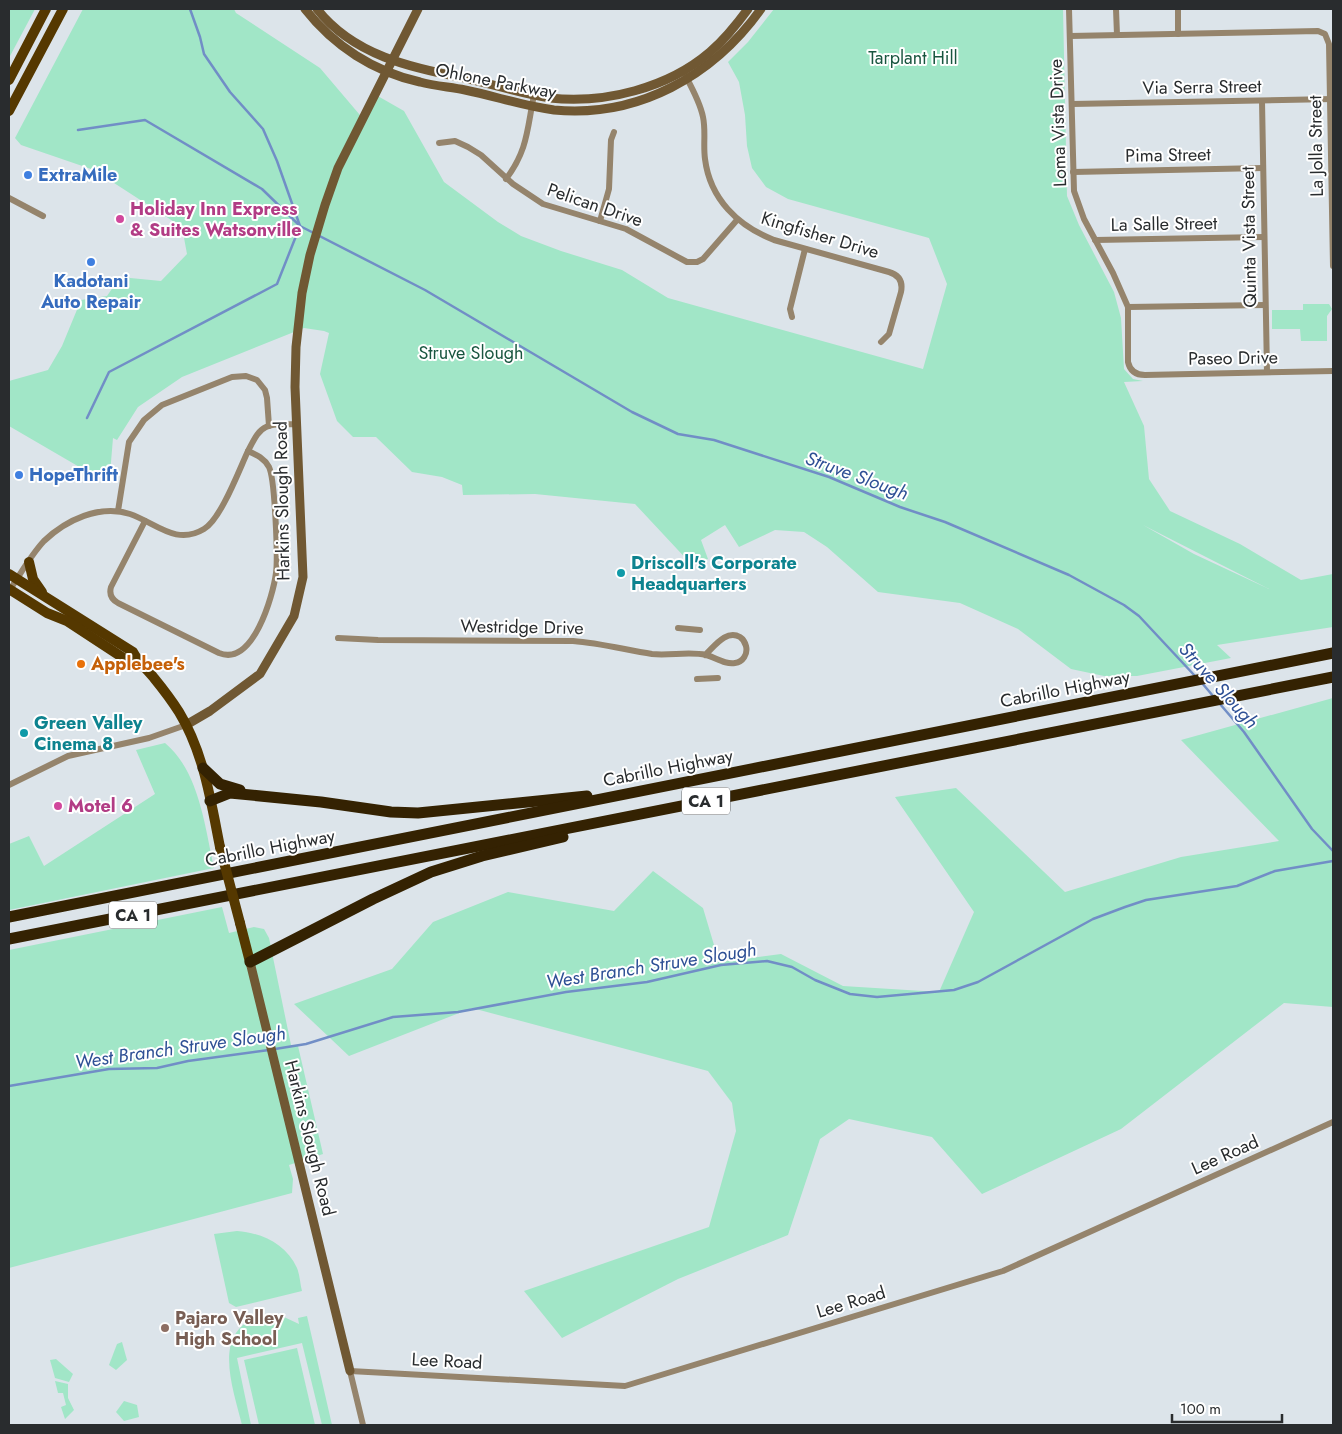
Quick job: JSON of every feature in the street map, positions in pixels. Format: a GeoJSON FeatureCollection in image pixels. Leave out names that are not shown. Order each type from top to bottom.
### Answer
{"type":"FeatureCollection","features":[{"type":"Feature","properties":{"kind":"highway","name":"Cabrillo Highway"},"geometry":{"type":"LineString","coordinates":[[9,917],[1333,653]]}},
{"type":"Feature","properties":{"kind":"highway","name":"CA 1"},"geometry":{"type":"LineString","coordinates":[[9,939],[1333,677]]}},
{"type":"Feature","properties":{"kind":"highway"},"geometry":{"type":"LineString","coordinates":[[203,768],[220,784],[233,789],[391,812],[418,814],[588,795],[643,791]]}},
{"type":"Feature","properties":{"kind":"highway"},"geometry":{"type":"LineString","coordinates":[[210,801],[230,793],[321,802]]}},
{"type":"Feature","properties":{"kind":"highway"},"geometry":{"type":"LineString","coordinates":[[250,962],[373,899],[431,872],[494,852],[573,834],[617,818]]}},
{"type":"Feature","properties":{"kind":"main road"},"geometry":{"type":"LineString","coordinates":[[9,80],[46,9]]}},
{"type":"Feature","properties":{"kind":"main road"},"geometry":{"type":"LineString","coordinates":[[9,111],[63,9]]}},
{"type":"Feature","properties":{"kind":"main road"},"geometry":{"type":"LineString","coordinates":[[29,562],[33,579],[45,597]]}},
{"type":"Feature","properties":{"kind":"main road"},"geometry":{"type":"LineString","coordinates":[[13,576],[132,652],[156,680],[186,725]]}},
{"type":"Feature","properties":{"kind":"main road"},"geometry":{"type":"LineString","coordinates":[[9,589],[47,613],[67,621],[128,660],[137,659]]}},
{"type":"Feature","properties":{"kind":"main road","name":"Harkins Slough Road"},"geometry":{"type":"LineString","coordinates":[[186,725],[203,768],[220,847],[250,962]]}},
{"type":"Feature","properties":{"kind":"street","name":"Ohlone Parkway"},"geometry":{"type":"LineString","coordinates":[[305,9],[319,27],[338,43],[370,65],[386,72],[418,82],[464,89],[532,106],[564,110],[609,108],[646,98],[688,80],[733,43],[761,9]]}},
{"type":"Feature","properties":{"kind":"street","name":"Ohlone Parkway"},"geometry":{"type":"LineString","coordinates":[[317,9],[342,34],[391,61],[429,72],[534,95],[572,99],[608,96],[635,90],[682,70],[717,46],[748,9]]}},
{"type":"Feature","properties":{"kind":"street","name":"Harkins Slough Road"},"geometry":{"type":"LineString","coordinates":[[186,725],[210,711],[260,674],[294,616],[303,577],[296,424],[296,347],[302,293],[322,213],[338,168],[418,9]]}},
{"type":"Feature","properties":{"kind":"street","name":"Loma Vista Drive"},"geometry":{"type":"LineString","coordinates":[[1069,9],[1073,172],[1076,197],[1080,210],[1128,307],[1128,362],[1134,373]]}},
{"type":"Feature","properties":{"kind":"street"},"geometry":{"type":"LineString","coordinates":[[1116,9],[1117,35]]}},
{"type":"Feature","properties":{"kind":"street"},"geometry":{"type":"LineString","coordinates":[[1070,36],[1178,34],[1178,9]]}},
{"type":"Feature","properties":{"kind":"street","name":"La Jolla Street"},"geometry":{"type":"LineString","coordinates":[[1178,34],[1318,31],[1325,34],[1328,40],[1332,99],[1333,266]]}},
{"type":"Feature","properties":{"kind":"street","name":"Kingfisher Drive"},"geometry":{"type":"LineString","coordinates":[[682,70],[699,104],[703,119],[705,158],[711,181],[724,204],[737,220],[758,233],[805,249],[889,272],[899,278],[902,287],[901,292],[889,334],[881,342]]}},
{"type":"Feature","properties":{"kind":"street"},"geometry":{"type":"LineString","coordinates":[[506,180],[523,151],[534,95]]}},
{"type":"Feature","properties":{"kind":"street","name":"Via Serra Street"},"geometry":{"type":"LineString","coordinates":[[1072,104],[1332,99]]}},
{"type":"Feature","properties":{"kind":"street","name":"Quinta Vista Street"},"geometry":{"type":"LineString","coordinates":[[1262,101],[1267,372]]}},
{"type":"Feature","properties":{"kind":"street"},"geometry":{"type":"LineString","coordinates":[[600,221],[609,189],[611,140],[614,132]]}},
{"type":"Feature","properties":{"kind":"street","name":"Pelican Drive"},"geometry":{"type":"LineString","coordinates":[[439,143],[454,141],[468,147],[481,155],[506,180],[543,204],[638,234],[684,260],[694,263],[703,259],[737,220]]}},
{"type":"Feature","properties":{"kind":"street","name":"Pima Street"},"geometry":{"type":"LineString","coordinates":[[1073,172],[1263,168]]}},
{"type":"Feature","properties":{"kind":"street"},"geometry":{"type":"LineString","coordinates":[[9,198],[43,216]]}},
{"type":"Feature","properties":{"kind":"street","name":"La Salle Street"},"geometry":{"type":"LineString","coordinates":[[1095,240],[1264,237]]}},
{"type":"Feature","properties":{"kind":"street"},"geometry":{"type":"LineString","coordinates":[[792,317],[790,309],[805,249]]}},
{"type":"Feature","properties":{"kind":"street"},"geometry":{"type":"LineString","coordinates":[[1128,307],[1265,305]]}},
{"type":"Feature","properties":{"kind":"street","name":"Paseo Drive"},"geometry":{"type":"LineString","coordinates":[[1134,373],[1145,375],[1333,371]]}},
{"type":"Feature","properties":{"kind":"street"},"geometry":{"type":"LineString","coordinates":[[118,511],[129,442],[141,424],[153,411],[162,405],[232,377],[246,376],[257,380],[265,390],[269,426]]}},
{"type":"Feature","properties":{"kind":"street"},"geometry":{"type":"LineString","coordinates":[[9,589],[13,576],[29,562],[45,541],[68,524],[97,511],[118,511],[130,514],[162,530],[180,536],[190,535],[204,529],[216,517],[258,434],[269,426],[296,424]]}},
{"type":"Feature","properties":{"kind":"street"},"geometry":{"type":"LineString","coordinates":[[145,521],[111,587],[110,593],[112,598],[118,603],[219,654],[230,656],[240,652],[251,640],[267,611],[273,591],[277,563],[272,476],[264,461],[248,451]]}},
{"type":"Feature","properties":{"kind":"street"},"geometry":{"type":"LineString","coordinates":[[678,628],[700,630]]}},
{"type":"Feature","properties":{"kind":"street","name":"Westridge Drive"},"geometry":{"type":"LineString","coordinates":[[338,638],[573,641],[598,643],[652,654],[705,655],[726,663],[740,662],[745,656],[746,644],[742,638],[729,635],[723,638],[705,655]]}},
{"type":"Feature","properties":{"kind":"street"},"geometry":{"type":"LineString","coordinates":[[698,679],[718,678]]}},
{"type":"Feature","properties":{"kind":"street"},"geometry":{"type":"LineString","coordinates":[[9,785],[68,756],[149,738],[186,725]]}},
{"type":"Feature","properties":{"kind":"street","name":"Harkins Slough Road"},"geometry":{"type":"LineString","coordinates":[[250,962],[363,1425]]}},
{"type":"Feature","properties":{"kind":"street","name":"Lee Road"},"geometry":{"type":"LineString","coordinates":[[350,1371],[625,1386],[1003,1272],[1333,1122]]}},
{"type":"Feature","properties":{"kind":"green space"},"geometry":{"type":"Polygon","coordinates":[[[9,9],[35,9],[9,58],[9,9]]]}},
{"type":"Feature","properties":{"kind":"green space","name":"Struve Slough"},"geometry":{"type":"Polygon","coordinates":[[[83,9],[234,9],[236,13],[320,68],[365,121],[376,95],[404,111],[444,182],[498,222],[521,236],[622,270],[668,298],[923,369],[947,284],[929,238],[788,199],[766,187],[752,168],[747,146],[745,115],[739,82],[728,62],[748,42],[774,9],[1063,9],[1067,196],[1079,225],[1114,292],[1121,318],[1124,369],[1133,379],[1143,381],[1124,382],[1144,426],[1149,479],[1170,511],[1240,544],[1301,580],[1333,574],[1333,627],[1217,645],[1231,658],[1137,676],[1104,676],[1071,669],[1018,629],[960,603],[878,592],[827,547],[804,532],[775,530],[739,547],[725,525],[701,540],[708,559],[691,564],[635,504],[535,494],[463,495],[462,485],[442,477],[412,472],[376,437],[353,437],[337,421],[320,374],[329,333],[304,328],[182,377],[138,407],[117,440],[113,438],[110,474],[88,472],[9,426],[9,381],[48,370],[62,346],[81,300],[107,296],[120,277],[161,281],[187,254],[182,227],[94,170],[21,145],[15,138],[83,9]],[[1143,525],[1194,554],[1269,589],[1143,525]]]}},
{"type":"Feature","properties":{"kind":"green space"},"geometry":{"type":"Polygon","coordinates":[[[1303,304],[1329,304],[1332,309],[1327,316],[1327,341],[1301,341],[1300,329],[1272,329],[1272,310],[1303,310],[1303,304]]]}},
{"type":"Feature","properties":{"kind":"green space","name":"West Branch Struve Slough"},"geometry":{"type":"Polygon","coordinates":[[[1333,698],[1333,1007],[1284,1003],[1121,1129],[982,1194],[932,1137],[849,1119],[820,1139],[788,1235],[678,1279],[562,1338],[524,1291],[709,1227],[736,1131],[732,1103],[708,1071],[472,1008],[349,1056],[294,1004],[392,969],[433,922],[508,892],[614,911],[653,871],[703,908],[717,955],[728,961],[781,954],[843,986],[939,992],[974,912],[895,797],[956,788],[1065,892],[1181,857],[1279,841],[1181,740],[1333,698]]]}},
{"type":"Feature","properties":{"kind":"green space"},"geometry":{"type":"Polygon","coordinates":[[[165,743],[186,769],[193,784],[204,818],[214,868],[9,910],[9,844],[29,836],[44,866],[155,794],[136,750],[165,743]]]}},
{"type":"Feature","properties":{"kind":"green space"},"geometry":{"type":"Polygon","coordinates":[[[222,907],[229,933],[254,927],[264,929],[269,938],[291,1045],[298,1046],[323,1154],[289,1165],[293,1179],[292,1193],[9,1268],[9,950],[222,907]]]}},
{"type":"Feature","properties":{"kind":"green space"},"geometry":{"type":"Polygon","coordinates":[[[237,1231],[264,1237],[280,1246],[297,1268],[302,1291],[236,1307],[229,1303],[214,1234],[237,1231]]]}},
{"type":"Feature","properties":{"kind":"green space"},"geometry":{"type":"Polygon","coordinates":[[[268,1315],[284,1317],[299,1324],[298,1318],[307,1316],[332,1425],[322,1425],[302,1343],[237,1358],[251,1425],[242,1425],[230,1376],[231,1344],[237,1331],[249,1321],[268,1315]]]}},
{"type":"Feature","properties":{"kind":"green space"},"geometry":{"type":"Polygon","coordinates":[[[122,1342],[127,1360],[116,1370],[109,1365],[117,1344],[122,1342]]]}},
{"type":"Feature","properties":{"kind":"green space"},"geometry":{"type":"Polygon","coordinates":[[[297,1348],[315,1425],[259,1425],[244,1360],[297,1348]]]}},
{"type":"Feature","properties":{"kind":"green space"},"geometry":{"type":"Polygon","coordinates":[[[56,1359],[73,1374],[69,1382],[55,1378],[50,1360],[56,1359]]]}},
{"type":"Feature","properties":{"kind":"green space"},"geometry":{"type":"Polygon","coordinates":[[[55,1381],[68,1384],[68,1398],[74,1410],[65,1419],[61,1407],[66,1405],[63,1393],[58,1393],[55,1381]]]}},
{"type":"Feature","properties":{"kind":"green space"},"geometry":{"type":"Polygon","coordinates":[[[124,1401],[137,1405],[139,1417],[124,1421],[116,1412],[124,1401]]]}},
{"type":"Feature","properties":{"kind":"waterway","name":"Struve Slough"},"geometry":{"type":"LineString","coordinates":[[190,9],[204,54],[230,92],[263,129],[277,161],[300,226],[425,290],[632,412],[678,434],[714,440],[829,477],[900,507],[945,522],[1069,575],[1124,605],[1139,616],[1195,676]]}},
{"type":"Feature","properties":{"kind":"waterway"},"geometry":{"type":"LineString","coordinates":[[78,130],[145,120],[262,189],[300,226],[277,284],[109,372],[87,418]]}},
{"type":"Feature","properties":{"kind":"waterway","name":"Struve Slough"},"geometry":{"type":"LineString","coordinates":[[1202,683],[1213,696]]}},
{"type":"Feature","properties":{"kind":"waterway","name":"Struve Slough"},"geometry":{"type":"LineString","coordinates":[[1220,704],[1244,732],[1312,829],[1333,851]]}},
{"type":"Feature","properties":{"kind":"waterway","name":"West Branch Struve Slough"},"geometry":{"type":"LineString","coordinates":[[275,1049],[306,1044],[393,1017],[458,1012],[566,992],[647,982],[721,965],[767,961],[792,967],[815,980],[850,994],[877,997],[954,990],[978,982],[1093,919],[1125,907],[1146,900],[1237,886],[1275,871],[1333,861]]}},
{"type":"Feature","properties":{"kind":"waterway","name":"West Branch Struve Slough"},"geometry":{"type":"LineString","coordinates":[[9,1086],[109,1069],[157,1068],[188,1061],[269,1050]]}},
{"type":"Feature","properties":{"kind":"place","name":"ExtraMile"},"geometry":{"type":"Point","coordinates":[28,175]}},
{"type":"Feature","properties":{"kind":"place","name":"Holiday Inn Express & Suites Watsonville"},"geometry":{"type":"Point","coordinates":[120,219]}},
{"type":"Feature","properties":{"kind":"place","name":"Kadotani Auto Repair"},"geometry":{"type":"Point","coordinates":[91,262]}},
{"type":"Feature","properties":{"kind":"place","name":"HopeThrift"},"geometry":{"type":"Point","coordinates":[19,475]}},
{"type":"Feature","properties":{"kind":"place","name":"Driscoll's Corporate Headquarters"},"geometry":{"type":"Point","coordinates":[621,573]}},
{"type":"Feature","properties":{"kind":"place","name":"Applebee's"},"geometry":{"type":"Point","coordinates":[81,664]}},
{"type":"Feature","properties":{"kind":"place","name":"Green Valley Cinema 8"},"geometry":{"type":"Point","coordinates":[24,733]}},
{"type":"Feature","properties":{"kind":"place","name":"Motel 6"},"geometry":{"type":"Point","coordinates":[58,806]}},
{"type":"Feature","properties":{"kind":"place","name":"Pajaro Valley High School"},"geometry":{"type":"Point","coordinates":[165,1328]}},
{"type":"Feature","properties":{"kind":"park label","name":"Tarplant Hill"},"geometry":{"type":"Point","coordinates":[913,58]}}]}
